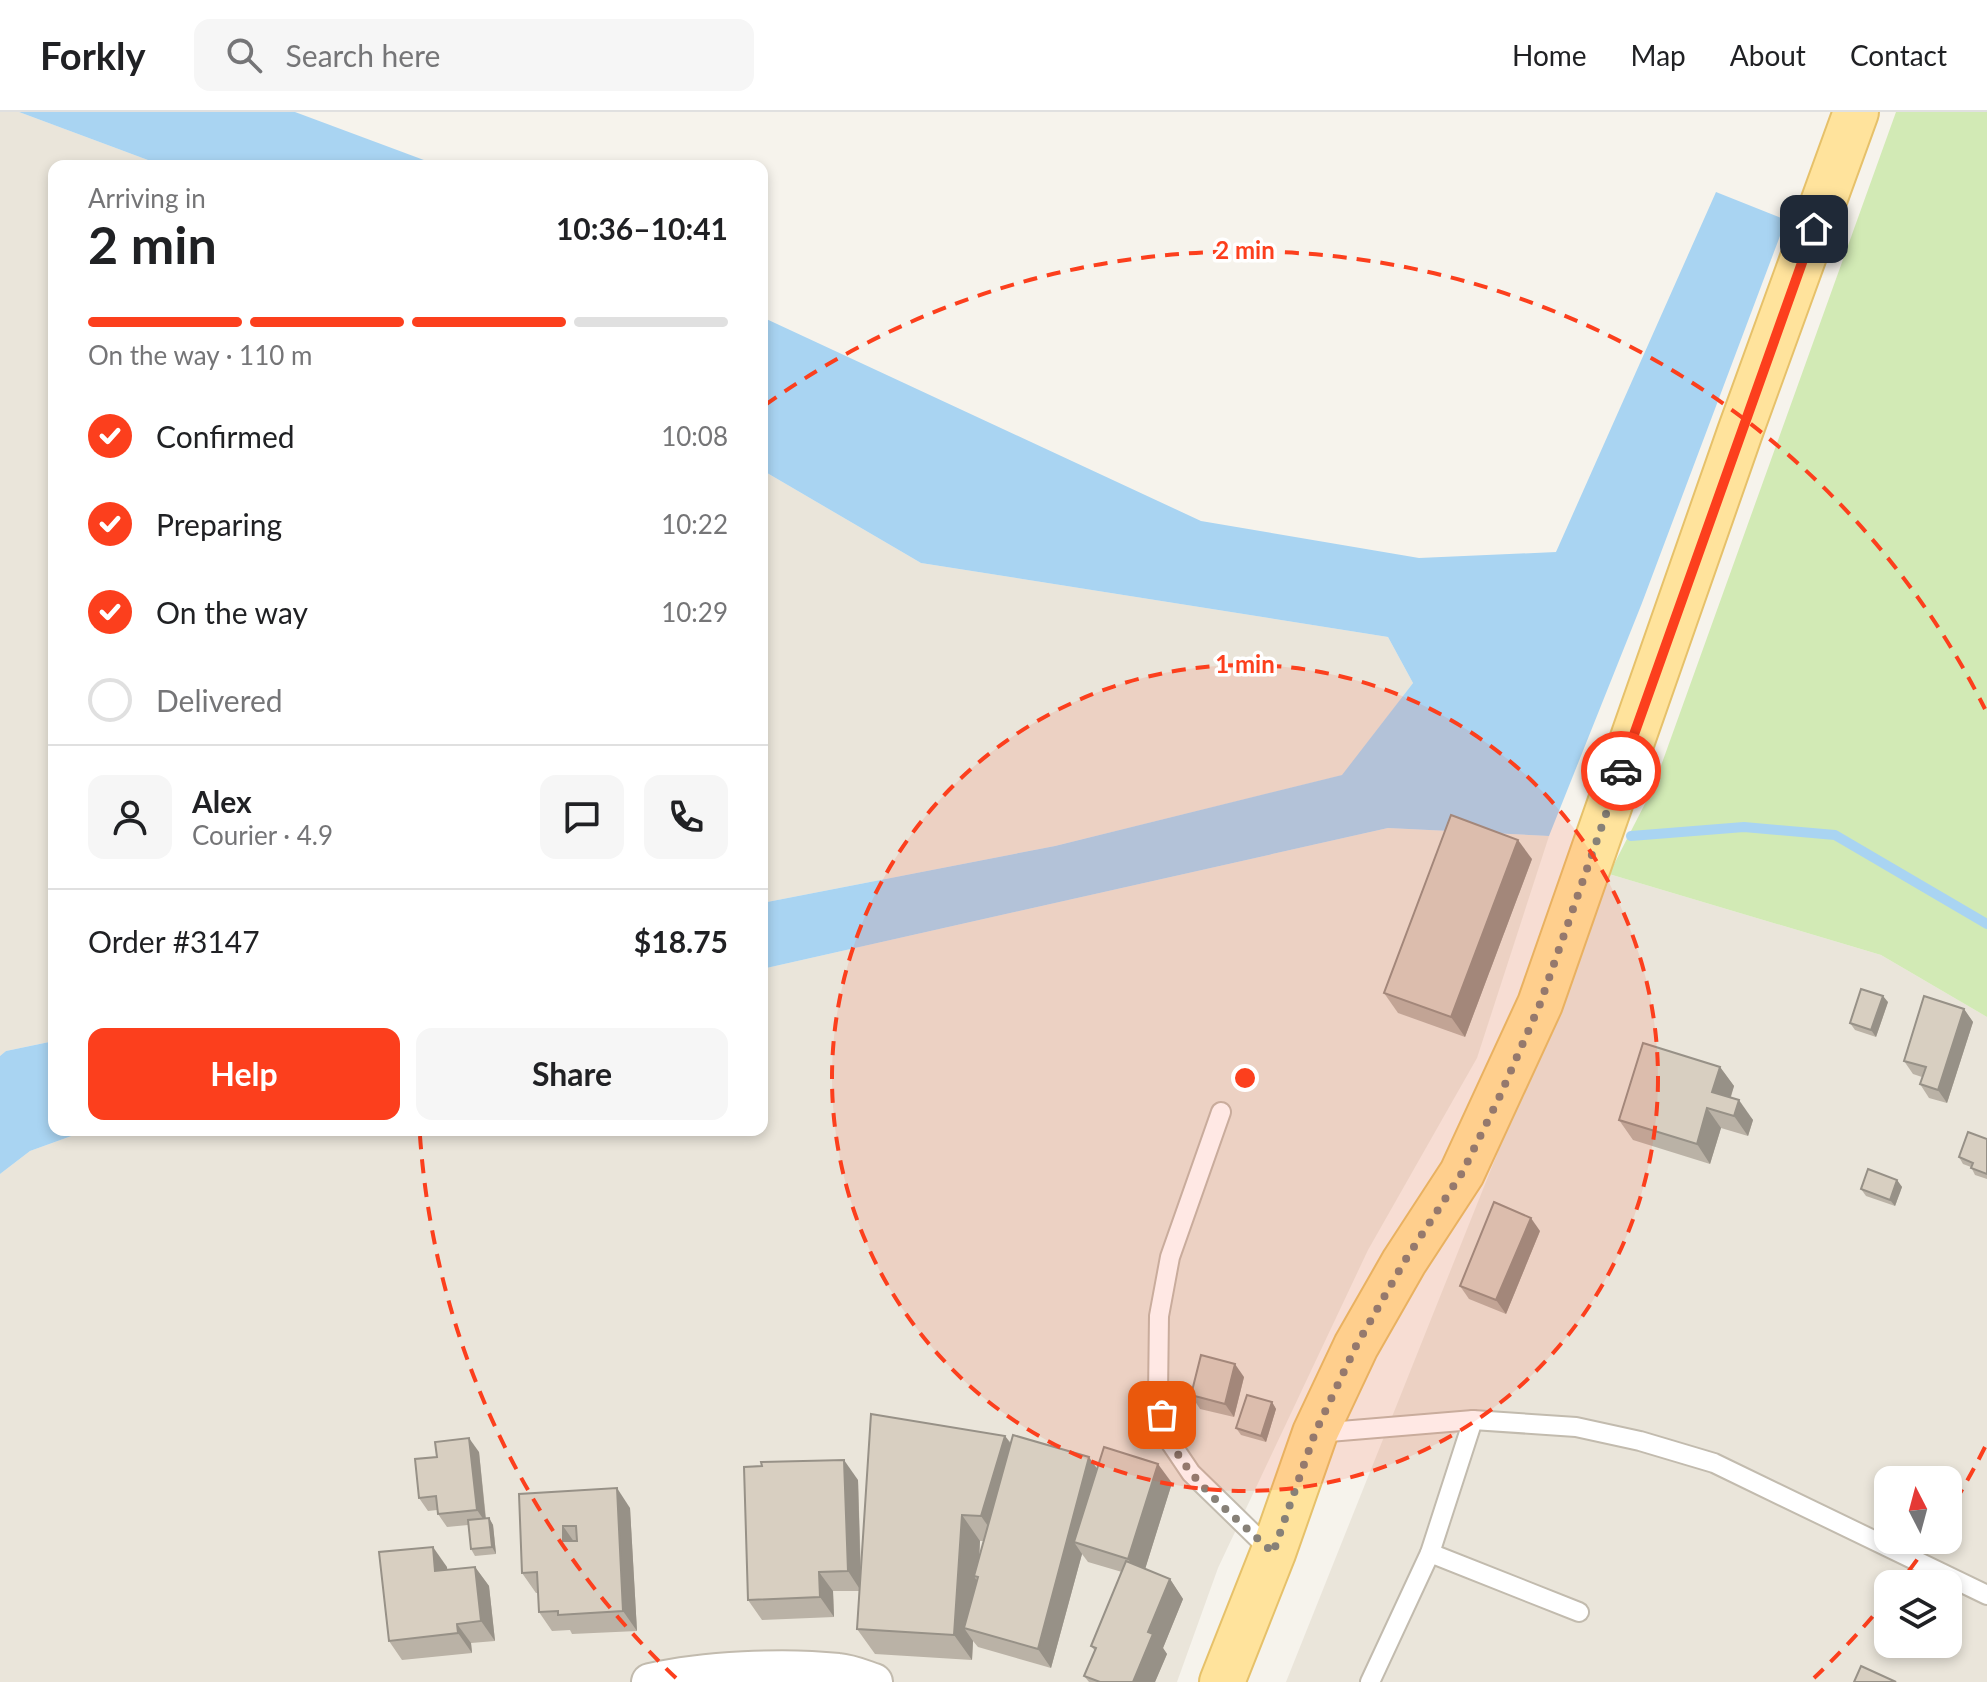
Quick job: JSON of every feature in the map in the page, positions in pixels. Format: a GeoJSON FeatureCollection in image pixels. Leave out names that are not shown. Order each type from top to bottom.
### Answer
{"type":"FeatureCollection","features":[{"type":"Feature","properties":{"kind":"main road"},"geometry":{"type":"LineString","coordinates":[[1222,1682],[1273,1553],[1315,1433],[1356,1346],[1404,1262],[1462,1173],[1540,1004],[1856,112]]}},
{"type":"Feature","properties":{"kind":"street"},"geometry":{"type":"LineString","coordinates":[[650,1682],[761,1670],[840,1672],[874,1682]]}},
{"type":"Feature","properties":{"kind":"lane"},"geometry":{"type":"LineString","coordinates":[[1221,1112],[1170,1257],[1159,1316],[1158,1394],[1166,1436],[1191,1473],[1273,1553]]}},
{"type":"Feature","properties":{"kind":"lane"},"geometry":{"type":"LineString","coordinates":[[1315,1433],[1473,1420],[1576,1427],[1640,1441],[1714,1463],[1987,1595]]}},
{"type":"Feature","properties":{"kind":"lane"},"geometry":{"type":"LineString","coordinates":[[1370,1682],[1430,1553],[1473,1420]]}},
{"type":"Feature","properties":{"kind":"lane"},"geometry":{"type":"LineString","coordinates":[[1430,1553],[1579,1612]]}},
{"type":"Feature","properties":{"kind":"shaded area"},"geometry":{"type":"Polygon","coordinates":[[[0,112],[19,112],[148,160],[48,160],[48,1042],[6,1051],[0,1056],[0,112]]]}},
{"type":"Feature","properties":{"kind":"shaded area"},"geometry":{"type":"Polygon","coordinates":[[[768,474],[921,563],[1388,637],[1413,683],[1343,775],[1055,846],[768,902],[768,474]]]}},
{"type":"Feature","properties":{"kind":"shaded area"},"geometry":{"type":"Polygon","coordinates":[[[1388,828],[1549,836],[1477,1058],[1368,1250],[1218,1568],[1177,1682],[0,1682],[0,1174],[30,1151],[71,1136],[768,1136],[768,968],[1388,828]]]}},
{"type":"Feature","properties":{"kind":"shaded area"},"geometry":{"type":"Polygon","coordinates":[[[1609,874],[1881,955],[1987,1017],[1987,1682],[1286,1682],[1609,874]]]}},
{"type":"Feature","properties":{"kind":"green space"},"geometry":{"type":"Polygon","coordinates":[[[1896,112],[1987,112],[1987,1017],[1881,955],[1609,874],[1653,788],[1896,112]]]}},
{"type":"Feature","properties":{"kind":"water"},"geometry":{"type":"Polygon","coordinates":[[[19,112],[295,112],[424,160],[148,160],[19,112]]]}},
{"type":"Feature","properties":{"kind":"water"},"geometry":{"type":"Polygon","coordinates":[[[1716,192],[1786,220],[1642,603],[1549,836],[1388,828],[768,968],[768,902],[1055,846],[1342,775],[1413,683],[1388,637],[921,563],[768,474],[768,320],[1201,521],[1419,558],[1556,552],[1716,192]]]}},
{"type":"Feature","properties":{"kind":"water"},"geometry":{"type":"Polygon","coordinates":[[[48,1042],[48,1136],[71,1136],[30,1151],[0,1174],[0,1056],[6,1051],[48,1042]]]}},
{"type":"Feature","properties":{"kind":"building"},"geometry":{"type":"Polygon","coordinates":[[[1451,815],[1518,840],[1451,1017],[1384,993],[1451,815]]]}},
{"type":"Feature","properties":{"kind":"building"},"geometry":{"type":"Polygon","coordinates":[[[1861,989],[1883,996],[1871,1030],[1850,1023],[1861,989]]]}},
{"type":"Feature","properties":{"kind":"building"},"geometry":{"type":"Polygon","coordinates":[[[1924,996],[1964,1009],[1938,1090],[1920,1084],[1926,1067],[1904,1061],[1924,996]]]}},
{"type":"Feature","properties":{"kind":"building"},"geometry":{"type":"Polygon","coordinates":[[[1643,1043],[1720,1067],[1712,1092],[1739,1100],[1734,1116],[1707,1108],[1697,1144],[1619,1120],[1643,1043]]]}},
{"type":"Feature","properties":{"kind":"building"},"geometry":{"type":"Polygon","coordinates":[[[1968,1132],[1987,1139],[1987,1174],[1971,1168],[1973,1163],[1959,1157],[1968,1132]]]}},
{"type":"Feature","properties":{"kind":"building"},"geometry":{"type":"Polygon","coordinates":[[[1868,1169],[1897,1180],[1890,1200],[1861,1189],[1868,1169]]]}},
{"type":"Feature","properties":{"kind":"building"},"geometry":{"type":"Polygon","coordinates":[[[1494,1202],[1531,1218],[1496,1300],[1460,1286],[1494,1202]]]}},
{"type":"Feature","properties":{"kind":"building"},"geometry":{"type":"Polygon","coordinates":[[[1201,1355],[1235,1364],[1225,1404],[1191,1395],[1201,1355]]]}},
{"type":"Feature","properties":{"kind":"building"},"geometry":{"type":"Polygon","coordinates":[[[1247,1395],[1272,1402],[1261,1436],[1236,1428],[1247,1395]]]}},
{"type":"Feature","properties":{"kind":"building"},"geometry":{"type":"Polygon","coordinates":[[[871,1414],[1005,1436],[981,1516],[962,1515],[954,1635],[857,1629],[871,1414]]]}},
{"type":"Feature","properties":{"kind":"building"},"geometry":{"type":"Polygon","coordinates":[[[1013,1435],[1089,1457],[1038,1649],[964,1628],[978,1577],[974,1576],[1013,1435]]]}},
{"type":"Feature","properties":{"kind":"building"},"geometry":{"type":"Polygon","coordinates":[[[469,1438],[477,1510],[438,1514],[436,1496],[419,1498],[415,1459],[437,1457],[435,1442],[469,1438]]]}},
{"type":"Feature","properties":{"kind":"building"},"geometry":{"type":"Polygon","coordinates":[[[1104,1447],[1158,1464],[1128,1559],[1074,1542],[1104,1447]]]}},
{"type":"Feature","properties":{"kind":"building"},"geometry":{"type":"Polygon","coordinates":[[[844,1460],[848,1571],[819,1572],[820,1597],[748,1600],[744,1467],[762,1466],[761,1462],[844,1460]]]}},
{"type":"Feature","properties":{"kind":"building"},"geometry":{"type":"Polygon","coordinates":[[[617,1488],[623,1611],[558,1615],[558,1611],[539,1612],[537,1572],[522,1573],[519,1494],[617,1488]],[[563,1526],[563,1541],[577,1541],[576,1526],[563,1526]]]}},
{"type":"Feature","properties":{"kind":"building"},"geometry":{"type":"Polygon","coordinates":[[[489,1518],[492,1547],[471,1549],[468,1520],[489,1518]]]}},
{"type":"Feature","properties":{"kind":"building"},"geometry":{"type":"Polygon","coordinates":[[[433,1547],[435,1571],[475,1567],[481,1621],[457,1624],[458,1633],[389,1641],[379,1552],[433,1547]]]}},
{"type":"Feature","properties":{"kind":"building"},"geometry":{"type":"Polygon","coordinates":[[[1126,1561],[1170,1579],[1148,1632],[1153,1634],[1133,1682],[1100,1682],[1084,1676],[1096,1648],[1091,1646],[1126,1561]]]}},
{"type":"Feature","properties":{"kind":"building"},"geometry":{"type":"Polygon","coordinates":[[[1861,1666],[1896,1682],[1854,1682],[1861,1666]]]}},
{"type":"Feature","properties":{"kind":"waterway"},"geometry":{"type":"LineString","coordinates":[[1631,836],[1744,827],[1835,835],[1987,924]]}},
{"type":"Feature","properties":{"kind":"way so far"},"geometry":{"type":"LineString","coordinates":[[1162,1415],[1166,1436],[1191,1473],[1273,1553],[1315,1433],[1356,1346],[1404,1262],[1462,1173],[1499,1098],[1540,1004],[1621,771]]}},
{"type":"Feature","properties":{"kind":"route"},"geometry":{"type":"LineString","coordinates":[[1621,771],[1814,229]]}}]}
